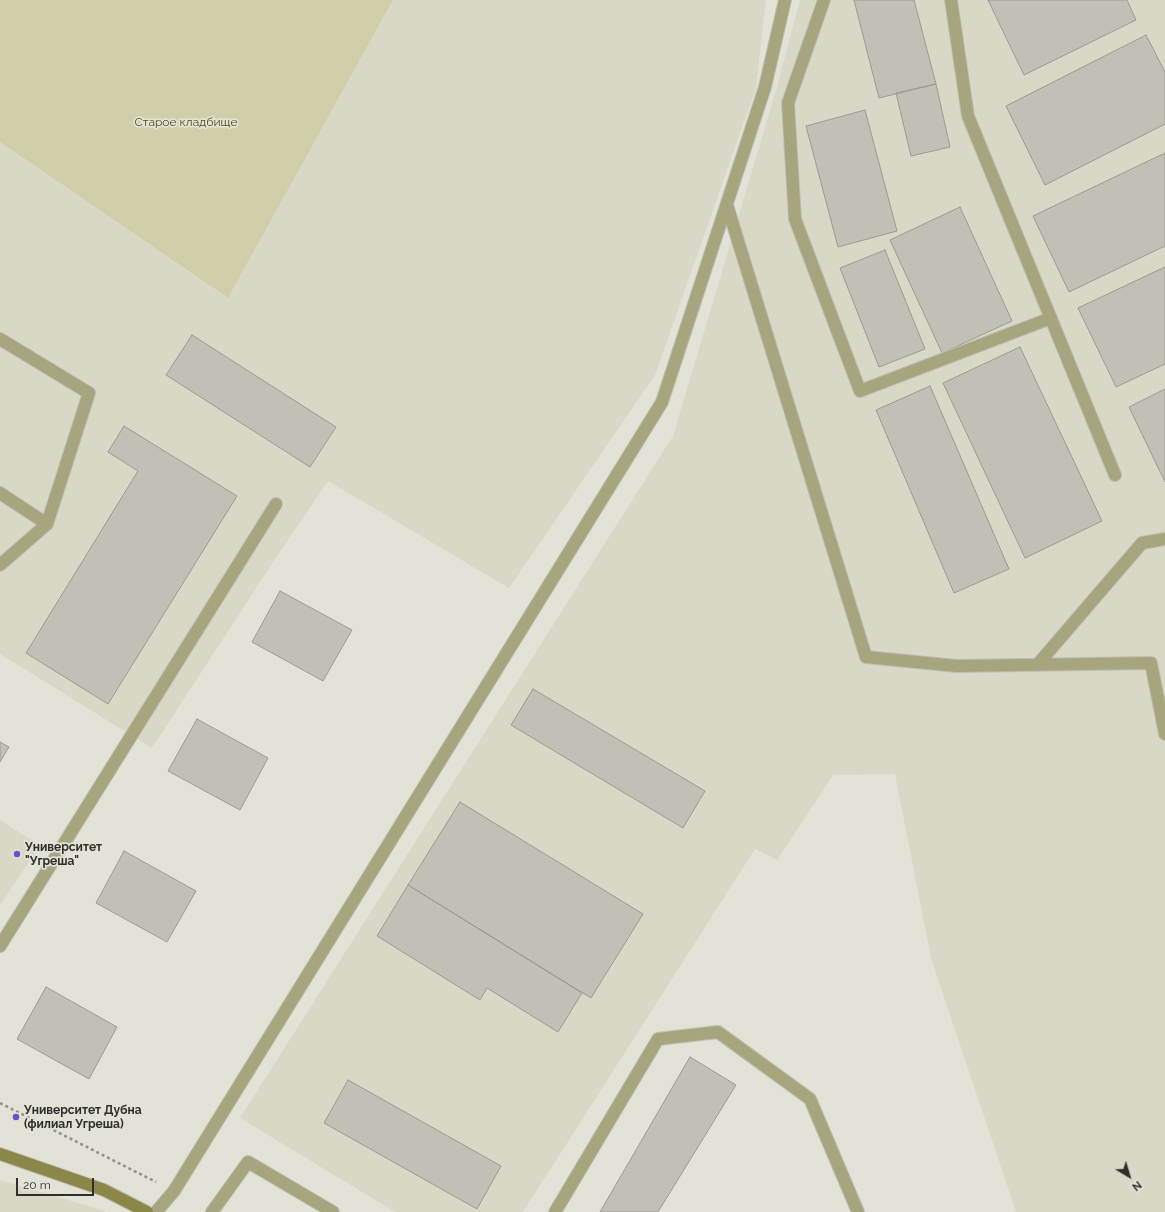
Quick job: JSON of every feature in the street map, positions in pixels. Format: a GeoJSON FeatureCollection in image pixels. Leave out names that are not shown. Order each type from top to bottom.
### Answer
{"type":"FeatureCollection","features":[{"type":"Feature","properties":{"kind":"main road"},"geometry":{"type":"LineString","coordinates":[[0,1154],[104,1190],[146,1212]]}},
{"type":"Feature","properties":{"kind":"lane"},"geometry":{"type":"LineString","coordinates":[[156,1212],[174,1191],[662,402],[765,86],[785,0]]}},
{"type":"Feature","properties":{"kind":"lane"},"geometry":{"type":"LineString","coordinates":[[824,0],[788,103],[795,219],[860,391],[1051,318]]}},
{"type":"Feature","properties":{"kind":"lane"},"geometry":{"type":"LineString","coordinates":[[951,0],[968,116],[1115,475]]}},
{"type":"Feature","properties":{"kind":"lane"},"geometry":{"type":"LineString","coordinates":[[727,205],[866,657],[957,666],[1151,663],[1165,734]]}},
{"type":"Feature","properties":{"kind":"lane"},"geometry":{"type":"LineString","coordinates":[[0,339],[89,393],[46,524],[0,565]]}},
{"type":"Feature","properties":{"kind":"lane"},"geometry":{"type":"LineString","coordinates":[[0,493],[46,524]]}},
{"type":"Feature","properties":{"kind":"lane"},"geometry":{"type":"LineString","coordinates":[[0,946],[276,504]]}},
{"type":"Feature","properties":{"kind":"lane"},"geometry":{"type":"LineString","coordinates":[[1038,664],[1142,543],[1165,539]]}},
{"type":"Feature","properties":{"kind":"lane"},"geometry":{"type":"LineString","coordinates":[[555,1212],[658,1039],[718,1032],[810,1099],[858,1212]]}},
{"type":"Feature","properties":{"kind":"lane"},"geometry":{"type":"LineString","coordinates":[[212,1212],[248,1162],[333,1212]]}},
{"type":"Feature","properties":{"kind":"path"},"geometry":{"type":"LineString","coordinates":[[0,1103],[174,1191]]}},
{"type":"Feature","properties":{"kind":"shaded area"},"geometry":{"type":"Polygon","coordinates":[[[393,0],[766,0],[756,88],[655,375],[509,588],[328,481],[275,559],[152,748],[0,654],[0,142],[228,298],[393,0]]]}},
{"type":"Feature","properties":{"kind":"shaded area"},"geometry":{"type":"Polygon","coordinates":[[[800,0],[1165,0],[1165,1212],[1016,1212],[931,958],[895,774],[833,775],[777,860],[755,849],[523,1212],[395,1212],[240,1118],[673,436],[777,87],[800,0]]]}},
{"type":"Feature","properties":{"kind":"shaded area","name":"Университет \"Угреша\""},"geometry":{"type":"Polygon","coordinates":[[[0,820],[40,845],[0,905],[0,820]]]}},
{"type":"Feature","properties":{"kind":"shaded area"},"geometry":{"type":"Polygon","coordinates":[[[0,1180],[102,1210],[106,1212],[0,1212],[0,1180]]]}},
{"type":"Feature","properties":{"kind":"green space","name":"Старое кладбище"},"geometry":{"type":"Polygon","coordinates":[[[0,0],[393,0],[228,298],[0,142],[0,0]]]}},
{"type":"Feature","properties":{"kind":"building"},"geometry":{"type":"Polygon","coordinates":[[[854,0],[914,0],[936,84],[879,98],[854,0]]]}},
{"type":"Feature","properties":{"kind":"building"},"geometry":{"type":"Polygon","coordinates":[[[988,0],[1127,0],[1136,20],[1024,75],[988,0]]]}},
{"type":"Feature","properties":{"kind":"building"},"geometry":{"type":"Polygon","coordinates":[[[1146,35],[1165,72],[1165,124],[1045,185],[1006,106],[1146,35]]]}},
{"type":"Feature","properties":{"kind":"building"},"geometry":{"type":"Polygon","coordinates":[[[936,84],[950,147],[911,156],[896,93],[936,84]]]}},
{"type":"Feature","properties":{"kind":"building"},"geometry":{"type":"Polygon","coordinates":[[[865,110],[897,231],[838,247],[806,126],[865,110]]]}},
{"type":"Feature","properties":{"kind":"building"},"geometry":{"type":"Polygon","coordinates":[[[1165,153],[1165,246],[1069,292],[1033,216],[1165,153]]]}},
{"type":"Feature","properties":{"kind":"building"},"geometry":{"type":"Polygon","coordinates":[[[960,207],[1012,321],[942,353],[890,240],[960,207]]]}},
{"type":"Feature","properties":{"kind":"building"},"geometry":{"type":"Polygon","coordinates":[[[885,250],[925,349],[879,367],[840,268],[885,250]]]}},
{"type":"Feature","properties":{"kind":"building"},"geometry":{"type":"Polygon","coordinates":[[[1165,267],[1165,364],[1116,387],[1078,308],[1165,267]]]}},
{"type":"Feature","properties":{"kind":"building"},"geometry":{"type":"Polygon","coordinates":[[[192,335],[336,427],[310,467],[166,375],[192,335]]]}},
{"type":"Feature","properties":{"kind":"building"},"geometry":{"type":"Polygon","coordinates":[[[1020,347],[1102,521],[1025,558],[943,383],[1020,347]]]}},
{"type":"Feature","properties":{"kind":"building"},"geometry":{"type":"Polygon","coordinates":[[[930,386],[1009,569],[954,593],[876,410],[930,386]]]}},
{"type":"Feature","properties":{"kind":"building"},"geometry":{"type":"Polygon","coordinates":[[[1165,389],[1165,482],[1129,407],[1165,389]]]}},
{"type":"Feature","properties":{"kind":"building"},"geometry":{"type":"Polygon","coordinates":[[[124,426],[237,496],[108,704],[26,653],[138,471],[108,452],[124,426]]]}},
{"type":"Feature","properties":{"kind":"building"},"geometry":{"type":"Polygon","coordinates":[[[280,591],[352,630],[323,681],[252,642],[280,591]]]}},
{"type":"Feature","properties":{"kind":"building"},"geometry":{"type":"Polygon","coordinates":[[[533,689],[705,791],[683,828],[511,725],[533,689]]]}},
{"type":"Feature","properties":{"kind":"building"},"geometry":{"type":"Polygon","coordinates":[[[197,719],[268,758],[240,810],[168,771],[197,719]]]}},
{"type":"Feature","properties":{"kind":"building"},"geometry":{"type":"Polygon","coordinates":[[[0,742],[9,747],[0,762],[0,742]]]}},
{"type":"Feature","properties":{"kind":"building"},"geometry":{"type":"Polygon","coordinates":[[[460,802],[643,914],[591,998],[408,885],[460,802]]]}},
{"type":"Feature","properties":{"kind":"building"},"geometry":{"type":"Polygon","coordinates":[[[124,851],[196,891],[167,942],[96,903],[124,851]]]}},
{"type":"Feature","properties":{"kind":"building"},"geometry":{"type":"Polygon","coordinates":[[[408,885],[582,993],[558,1032],[487,988],[480,1000],[377,936],[408,885]]]}},
{"type":"Feature","properties":{"kind":"building"},"geometry":{"type":"Polygon","coordinates":[[[46,987],[117,1027],[89,1079],[17,1039],[46,987]]]}},
{"type":"Feature","properties":{"kind":"building"},"geometry":{"type":"Polygon","coordinates":[[[690,1057],[736,1085],[658,1212],[600,1212],[690,1057]]]}},
{"type":"Feature","properties":{"kind":"building"},"geometry":{"type":"Polygon","coordinates":[[[348,1080],[501,1166],[477,1209],[324,1123],[348,1080]]]}},
{"type":"Feature","properties":{"kind":"place","name":"Университет \"Угреша\""},"geometry":{"type":"Point","coordinates":[17,854]}},
{"type":"Feature","properties":{"kind":"place","name":"Университет Дубна (филиал Угреша)"},"geometry":{"type":"Point","coordinates":[16,1117]}}]}
